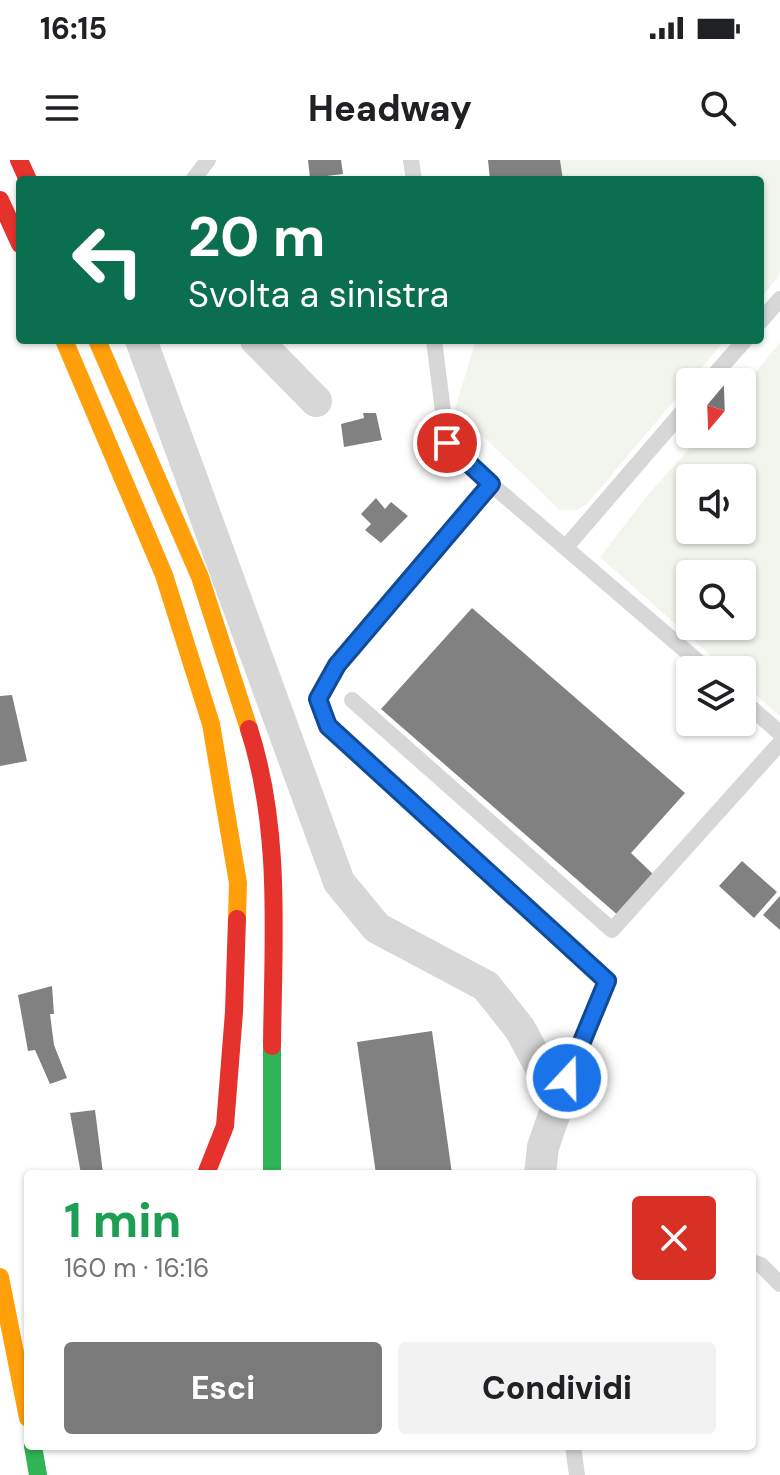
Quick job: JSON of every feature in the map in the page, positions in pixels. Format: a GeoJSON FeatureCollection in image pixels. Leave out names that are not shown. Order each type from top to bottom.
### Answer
{"type":"FeatureCollection","features":[{"type":"Feature","properties":{"kind":"main road"},"geometry":{"type":"LineString","coordinates":[[0,200],[16,235]]}},
{"type":"Feature","properties":{"kind":"main road"},"geometry":{"type":"LineString","coordinates":[[66,344],[164,575],[211,724],[238,883],[234,1012],[225,1126],[208,1170]]}},
{"type":"Feature","properties":{"kind":"main road"},"geometry":{"type":"LineString","coordinates":[[99,344],[200,577],[255,748],[273,849],[275,1067],[272,1170]]}},
{"type":"Feature","properties":{"kind":"main road"},"geometry":{"type":"LineString","coordinates":[[0,1277],[20,1329],[24,1374]]}},
{"type":"Feature","properties":{"kind":"main road"},"geometry":{"type":"LineString","coordinates":[[34,1450],[38,1475]]}},
{"type":"Feature","properties":{"kind":"street"},"geometry":{"type":"LineString","coordinates":[[142,344],[339,882],[377,928],[486,986],[520,1029],[559,1101],[543,1147],[540,1170]]}},
{"type":"Feature","properties":{"kind":"street"},"geometry":{"type":"LineString","coordinates":[[260,344],[316,401]]}},
{"type":"Feature","properties":{"kind":"lane"},"geometry":{"type":"LineString","coordinates":[[764,317],[780,299]]}},
{"type":"Feature","properties":{"kind":"lane"},"geometry":{"type":"LineString","coordinates":[[435,344],[447,443],[692,656]]}},
{"type":"Feature","properties":{"kind":"lane"},"geometry":{"type":"LineString","coordinates":[[720,368],[741,344]]}},
{"type":"Feature","properties":{"kind":"lane"},"geometry":{"type":"LineString","coordinates":[[566,547],[676,419]]}},
{"type":"Feature","properties":{"kind":"lane"},"geometry":{"type":"LineString","coordinates":[[491,484],[337,665],[318,699],[328,726],[607,981],[559,1101]]}},
{"type":"Feature","properties":{"kind":"lane"},"geometry":{"type":"LineString","coordinates":[[352,700],[612,930],[780,743]]}},
{"type":"Feature","properties":{"kind":"lane"},"geometry":{"type":"LineString","coordinates":[[756,712],[780,733]]}},
{"type":"Feature","properties":{"kind":"lane"},"geometry":{"type":"LineString","coordinates":[[756,1263],[780,1284]]}},
{"type":"Feature","properties":{"kind":"lane"},"geometry":{"type":"LineString","coordinates":[[574,1450],[577,1475]]}},
{"type":"Feature","properties":{"kind":"shaded area"},"geometry":{"type":"Polygon","coordinates":[[[560,160],[780,160],[779,276],[764,294],[764,176],[562,176],[560,160]]]}},
{"type":"Feature","properties":{"kind":"shaded area"},"geometry":{"type":"Polygon","coordinates":[[[780,343],[780,716],[756,695],[756,656],[711,656],[693,640],[756,640],[756,560],[676,560],[676,625],[600,557],[647,496],[690,448],[756,448],[756,371],[780,343]]]}},
{"type":"Feature","properties":{"kind":"shaded area"},"geometry":{"type":"Polygon","coordinates":[[[475,344],[722,344],[701,368],[676,368],[676,398],[587,504],[576,510],[560,510],[455,409],[475,344]]]}},
{"type":"Feature","properties":{"kind":"building"},"geometry":{"type":"Polygon","coordinates":[[[308,160],[341,160],[343,174],[310,176],[308,160]]]}},
{"type":"Feature","properties":{"kind":"building"},"geometry":{"type":"Polygon","coordinates":[[[488,160],[560,160],[562,176],[490,176],[488,160]]]}},
{"type":"Feature","properties":{"kind":"building"},"geometry":{"type":"Polygon","coordinates":[[[363,413],[376,413],[382,440],[344,447],[341,424],[364,418],[363,413]]]}},
{"type":"Feature","properties":{"kind":"building"},"geometry":{"type":"Polygon","coordinates":[[[376,498],[385,509],[391,502],[408,516],[381,543],[365,530],[371,524],[361,514],[376,498]]]}},
{"type":"Feature","properties":{"kind":"building"},"geometry":{"type":"Polygon","coordinates":[[[472,608],[685,793],[631,853],[654,875],[620,917],[381,709],[472,608]]]}},
{"type":"Feature","properties":{"kind":"building"},"geometry":{"type":"Polygon","coordinates":[[[12,695],[27,761],[0,766],[0,696],[12,695]]]}},
{"type":"Feature","properties":{"kind":"building"},"geometry":{"type":"Polygon","coordinates":[[[742,861],[777,892],[754,918],[719,886],[742,861]]]}},
{"type":"Feature","properties":{"kind":"building"},"geometry":{"type":"Polygon","coordinates":[[[780,896],[780,930],[763,915],[780,896]]]}},
{"type":"Feature","properties":{"kind":"building"},"geometry":{"type":"Polygon","coordinates":[[[52,986],[54,1014],[50,1014],[54,1045],[67,1078],[50,1084],[35,1050],[28,1051],[18,995],[52,986]]]}},
{"type":"Feature","properties":{"kind":"building"},"geometry":{"type":"Polygon","coordinates":[[[432,1031],[451,1170],[375,1170],[357,1042],[432,1031]]]}},
{"type":"Feature","properties":{"kind":"building"},"geometry":{"type":"Polygon","coordinates":[[[95,1110],[103,1170],[80,1170],[70,1113],[95,1110]]]}},
{"type":"Feature","properties":{"kind":"traffic: fast"},"geometry":{"type":"LineString","coordinates":[[272,1046],[272,1170]]}},
{"type":"Feature","properties":{"kind":"traffic: fast"},"geometry":{"type":"LineString","coordinates":[[34,1450],[38,1475]]}},
{"type":"Feature","properties":{"kind":"traffic: slow"},"geometry":{"type":"LineString","coordinates":[[66,344],[164,575],[211,724],[238,883],[237,919]]}},
{"type":"Feature","properties":{"kind":"traffic: slow"},"geometry":{"type":"LineString","coordinates":[[99,344],[200,577],[249,729]]}},
{"type":"Feature","properties":{"kind":"traffic: slow"},"geometry":{"type":"LineString","coordinates":[[0,1277],[24,1398]]}},
{"type":"Feature","properties":{"kind":"traffic: jam"},"geometry":{"type":"LineString","coordinates":[[19,160],[26,176]]}},
{"type":"Feature","properties":{"kind":"traffic: jam"},"geometry":{"type":"LineString","coordinates":[[0,200],[16,235]]}},
{"type":"Feature","properties":{"kind":"traffic: jam"},"geometry":{"type":"LineString","coordinates":[[249,729],[260,768],[271,846],[274,926],[272,1046]]}},
{"type":"Feature","properties":{"kind":"traffic: jam"},"geometry":{"type":"LineString","coordinates":[[208,1170],[225,1126],[237,919]]}},
{"type":"Feature","properties":{"kind":"route"},"geometry":{"type":"LineString","coordinates":[[447,443],[491,484],[337,665],[318,699],[328,726],[607,981],[567,1078]]}}]}
